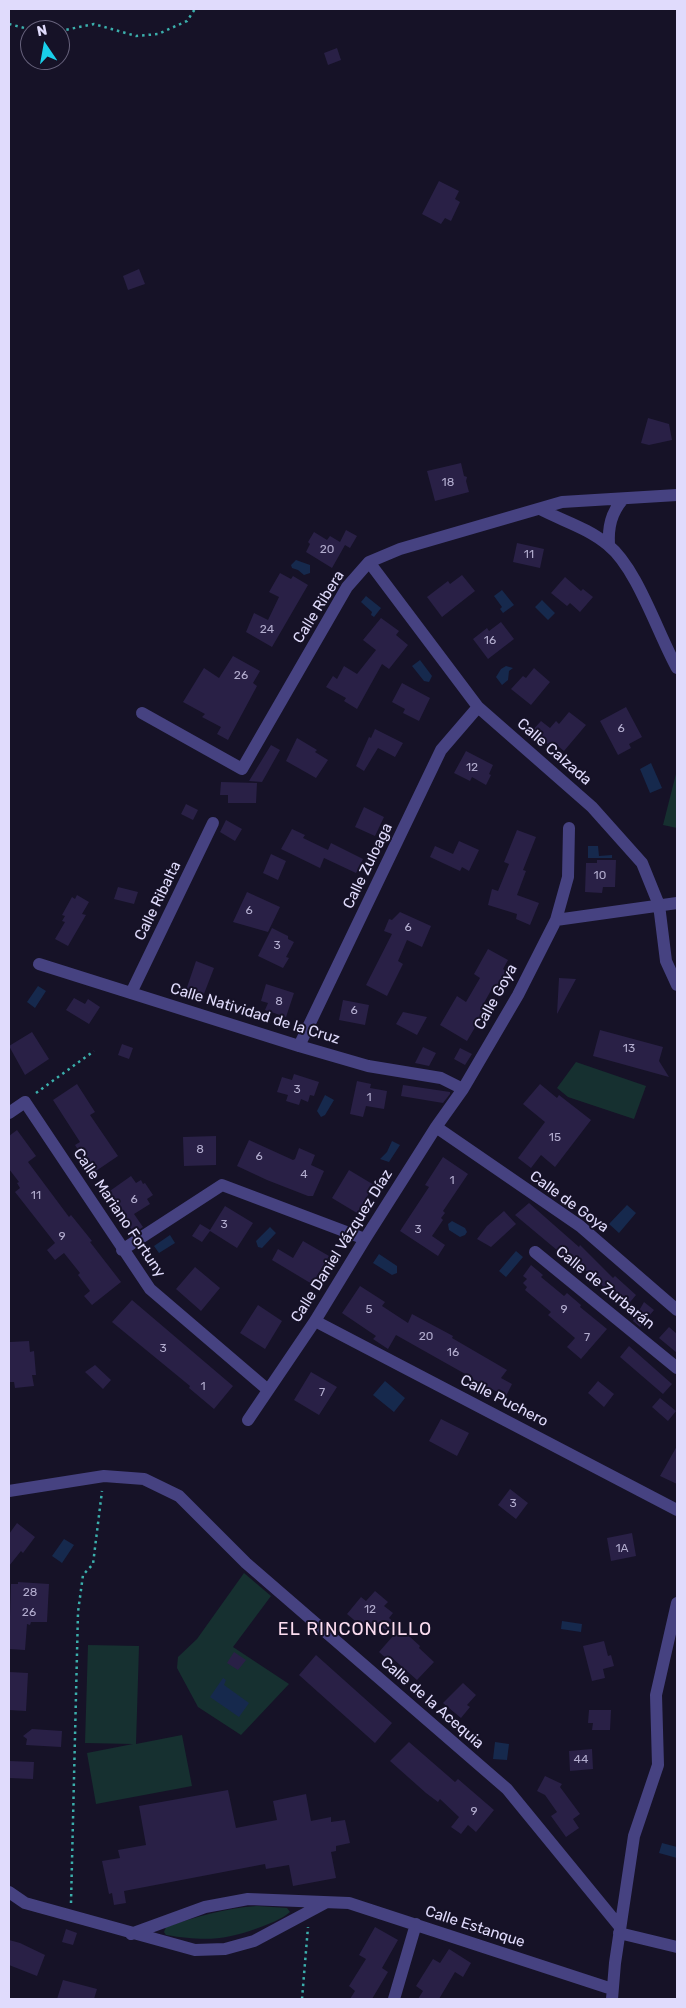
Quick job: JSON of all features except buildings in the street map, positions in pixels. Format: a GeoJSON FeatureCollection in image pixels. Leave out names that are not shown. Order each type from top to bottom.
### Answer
{"type":"FeatureCollection","features":[{"type":"Feature","properties":{"kind":"street","name":"Calle Ribera"},"geometry":{"type":"LineString","coordinates":[[142,713],[242,769],[347,587],[369,562],[400,549],[562,502],[677,495]]}},
{"type":"Feature","properties":{"kind":"street"},"geometry":{"type":"LineString","coordinates":[[609,546],[608,528],[618,505],[623,499]]}},
{"type":"Feature","properties":{"kind":"street"},"geometry":{"type":"LineString","coordinates":[[540,509],[584,528],[609,546],[628,570],[677,668]]}},
{"type":"Feature","properties":{"kind":"street","name":"Calle Calzada"},"geometry":{"type":"LineString","coordinates":[[369,562],[478,707],[592,806],[642,863],[658,905],[666,961],[677,985]]}},
{"type":"Feature","properties":{"kind":"street","name":"Calle Zuloaga"},"geometry":{"type":"LineString","coordinates":[[299,1046],[441,750],[478,707]]}},
{"type":"Feature","properties":{"kind":"street","name":"Calle Ribalta"},"geometry":{"type":"LineString","coordinates":[[131,993],[213,823]]}},
{"type":"Feature","properties":{"kind":"street","name":"Calle Goya"},"geometry":{"type":"LineString","coordinates":[[463,1089],[518,995],[556,920],[568,877],[569,828]]}},
{"type":"Feature","properties":{"kind":"street"},"geometry":{"type":"LineString","coordinates":[[556,920],[677,903]]}},
{"type":"Feature","properties":{"kind":"street","name":"Calle Natividad de la Cruz"},"geometry":{"type":"LineString","coordinates":[[39,964],[299,1046],[368,1066],[441,1078],[463,1089]]}},
{"type":"Feature","properties":{"kind":"street","name":"Calle Daniel Vázquez Díaz"},"geometry":{"type":"LineString","coordinates":[[248,1420],[315,1321],[436,1127],[463,1089]]}},
{"type":"Feature","properties":{"kind":"street"},"geometry":{"type":"LineString","coordinates":[[9,1114],[25,1102]]}},
{"type":"Feature","properties":{"kind":"street","name":"Calle Mariano Fortuny"},"geometry":{"type":"LineString","coordinates":[[25,1102],[122,1250],[150,1289],[268,1390]]}},
{"type":"Feature","properties":{"kind":"street","name":"Calle de Goya"},"geometry":{"type":"LineString","coordinates":[[436,1127],[580,1226],[677,1310]]}},
{"type":"Feature","properties":{"kind":"street"},"geometry":{"type":"LineString","coordinates":[[122,1250],[222,1185],[365,1239]]}},
{"type":"Feature","properties":{"kind":"street","name":"Calle de Zurbarán"},"geometry":{"type":"LineString","coordinates":[[535,1252],[677,1368]]}},
{"type":"Feature","properties":{"kind":"street","name":"Calle Puchero"},"geometry":{"type":"LineString","coordinates":[[315,1321],[677,1510]]}},
{"type":"Feature","properties":{"kind":"street","name":"Calle de la Acequia"},"geometry":{"type":"LineString","coordinates":[[9,1491],[104,1476],[144,1479],[179,1496],[246,1564],[507,1789],[620,1930]]}},
{"type":"Feature","properties":{"kind":"street"},"geometry":{"type":"LineString","coordinates":[[612,1994],[634,1836],[658,1765],[656,1695],[672,1648],[677,1603]]}},
{"type":"Feature","properties":{"kind":"street","name":"Calle Estanque"},"geometry":{"type":"LineString","coordinates":[[9,1892],[25,1903],[195,1950],[225,1949],[254,1942],[325,1903]]}},
{"type":"Feature","properties":{"kind":"street","name":"Calle Estanque"},"geometry":{"type":"LineString","coordinates":[[132,1934],[204,1907],[248,1899],[349,1903],[416,1924],[612,1994]]}},
{"type":"Feature","properties":{"kind":"street"},"geometry":{"type":"LineString","coordinates":[[394,1999],[416,1924]]}},
{"type":"Feature","properties":{"kind":"street"},"geometry":{"type":"LineString","coordinates":[[620,1930],[677,1947]]}},
{"type":"Feature","properties":{"kind":"path"},"geometry":{"type":"LineString","coordinates":[[70,29],[94,24],[136,36],[158,34],[187,21],[195,9]]}},
{"type":"Feature","properties":{"kind":"path"},"geometry":{"type":"LineString","coordinates":[[25,1102],[94,1051]]}},
{"type":"Feature","properties":{"kind":"path"},"geometry":{"type":"LineString","coordinates":[[71,1917],[76,1778],[73,1767],[76,1724],[78,1612],[83,1575],[92,1564],[104,1476]]}},
{"type":"Feature","properties":{"kind":"path"},"geometry":{"type":"LineString","coordinates":[[302,1999],[308,1924]]}},
{"type":"Feature","properties":{"kind":"green space"},"geometry":{"type":"Polygon","coordinates":[[[677,770],[677,828],[663,825],[677,770]]]}},
{"type":"Feature","properties":{"kind":"green space"},"geometry":{"type":"Polygon","coordinates":[[[576,1062],[646,1086],[634,1119],[568,1097],[557,1088],[576,1062]]]}},
{"type":"Feature","properties":{"kind":"green space"},"geometry":{"type":"Polygon","coordinates":[[[244,1573],[271,1596],[233,1647],[289,1684],[241,1735],[198,1707],[177,1668],[178,1657],[197,1639],[244,1573]]]}},
{"type":"Feature","properties":{"kind":"green space"},"geometry":{"type":"Polygon","coordinates":[[[88,1645],[139,1646],[136,1744],[182,1735],[192,1786],[96,1804],[87,1753],[133,1744],[85,1743],[88,1645]]]}},
{"type":"Feature","properties":{"kind":"green space"},"geometry":{"type":"Polygon","coordinates":[[[257,1906],[287,1908],[290,1912],[262,1926],[223,1938],[191,1938],[166,1935],[164,1932],[166,1927],[200,1916],[257,1906]]]}},
{"type":"Feature","properties":{"kind":"water"},"geometry":{"type":"Polygon","coordinates":[[[296,560],[310,565],[310,573],[304,575],[292,568],[291,565],[296,560]]]}},
{"type":"Feature","properties":{"kind":"water"},"geometry":{"type":"Polygon","coordinates":[[[502,590],[514,605],[503,613],[500,609],[502,607],[494,596],[502,590]]]}},
{"type":"Feature","properties":{"kind":"water"},"geometry":{"type":"Polygon","coordinates":[[[366,596],[381,608],[374,617],[371,615],[372,612],[361,602],[366,596]]]}},
{"type":"Feature","properties":{"kind":"water"},"geometry":{"type":"Polygon","coordinates":[[[542,600],[555,613],[548,620],[535,607],[542,600]]]}},
{"type":"Feature","properties":{"kind":"water"},"geometry":{"type":"Polygon","coordinates":[[[420,660],[432,676],[429,682],[424,681],[412,666],[420,660]]]}},
{"type":"Feature","properties":{"kind":"water"},"geometry":{"type":"Polygon","coordinates":[[[506,666],[513,668],[509,671],[508,680],[502,685],[496,677],[501,669],[506,666]]]}},
{"type":"Feature","properties":{"kind":"water"},"geometry":{"type":"Polygon","coordinates":[[[651,763],[662,788],[650,793],[640,769],[651,763]]]}},
{"type":"Feature","properties":{"kind":"water"},"geometry":{"type":"Polygon","coordinates":[[[588,846],[598,846],[599,856],[612,855],[612,858],[588,858],[588,846]]]}},
{"type":"Feature","properties":{"kind":"water"},"geometry":{"type":"Polygon","coordinates":[[[38,986],[46,991],[35,1008],[27,1002],[38,986]]]}},
{"type":"Feature","properties":{"kind":"water"},"geometry":{"type":"Polygon","coordinates":[[[325,1095],[334,1100],[325,1115],[321,1117],[317,1111],[325,1095]]]}},
{"type":"Feature","properties":{"kind":"water"},"geometry":{"type":"Polygon","coordinates":[[[392,1141],[400,1145],[389,1162],[380,1159],[387,1152],[392,1141]]]}},
{"type":"Feature","properties":{"kind":"water"},"geometry":{"type":"Polygon","coordinates":[[[627,1205],[636,1213],[619,1233],[609,1224],[627,1205]]]}},
{"type":"Feature","properties":{"kind":"water"},"geometry":{"type":"Polygon","coordinates":[[[452,1221],[465,1228],[467,1232],[465,1235],[460,1237],[449,1230],[448,1224],[452,1221]]]}},
{"type":"Feature","properties":{"kind":"water"},"geometry":{"type":"Polygon","coordinates":[[[270,1227],[276,1233],[262,1248],[258,1247],[256,1241],[270,1227]]]}},
{"type":"Feature","properties":{"kind":"water"},"geometry":{"type":"Polygon","coordinates":[[[170,1235],[175,1243],[159,1253],[154,1246],[170,1235]]]}},
{"type":"Feature","properties":{"kind":"water"},"geometry":{"type":"Polygon","coordinates":[[[516,1251],[523,1257],[506,1277],[499,1271],[516,1251]]]}},
{"type":"Feature","properties":{"kind":"water"},"geometry":{"type":"Polygon","coordinates":[[[379,1254],[397,1266],[397,1273],[392,1275],[373,1263],[379,1254]]]}},
{"type":"Feature","properties":{"kind":"water"},"geometry":{"type":"Polygon","coordinates":[[[385,1381],[405,1398],[394,1412],[373,1395],[385,1381]]]}},
{"type":"Feature","properties":{"kind":"water"},"geometry":{"type":"Polygon","coordinates":[[[64,1539],[74,1545],[62,1563],[52,1556],[64,1539]]]}},
{"type":"Feature","properties":{"kind":"water"},"geometry":{"type":"Polygon","coordinates":[[[562,1621],[582,1624],[581,1632],[561,1629],[562,1621]]]}},
{"type":"Feature","properties":{"kind":"water"},"geometry":{"type":"Polygon","coordinates":[[[223,1678],[226,1680],[224,1685],[249,1703],[239,1717],[210,1697],[223,1678]]]}},
{"type":"Feature","properties":{"kind":"water"},"geometry":{"type":"Polygon","coordinates":[[[495,1742],[509,1744],[507,1760],[493,1759],[495,1742]]]}},
{"type":"Feature","properties":{"kind":"water"},"geometry":{"type":"Polygon","coordinates":[[[662,1843],[677,1847],[677,1858],[659,1853],[662,1843]]]}},
{"type":"Feature","properties":{"kind":"district","name":"EL RINCONCILLO"},"geometry":{"type":"Point","coordinates":[355,1630]}}]}
